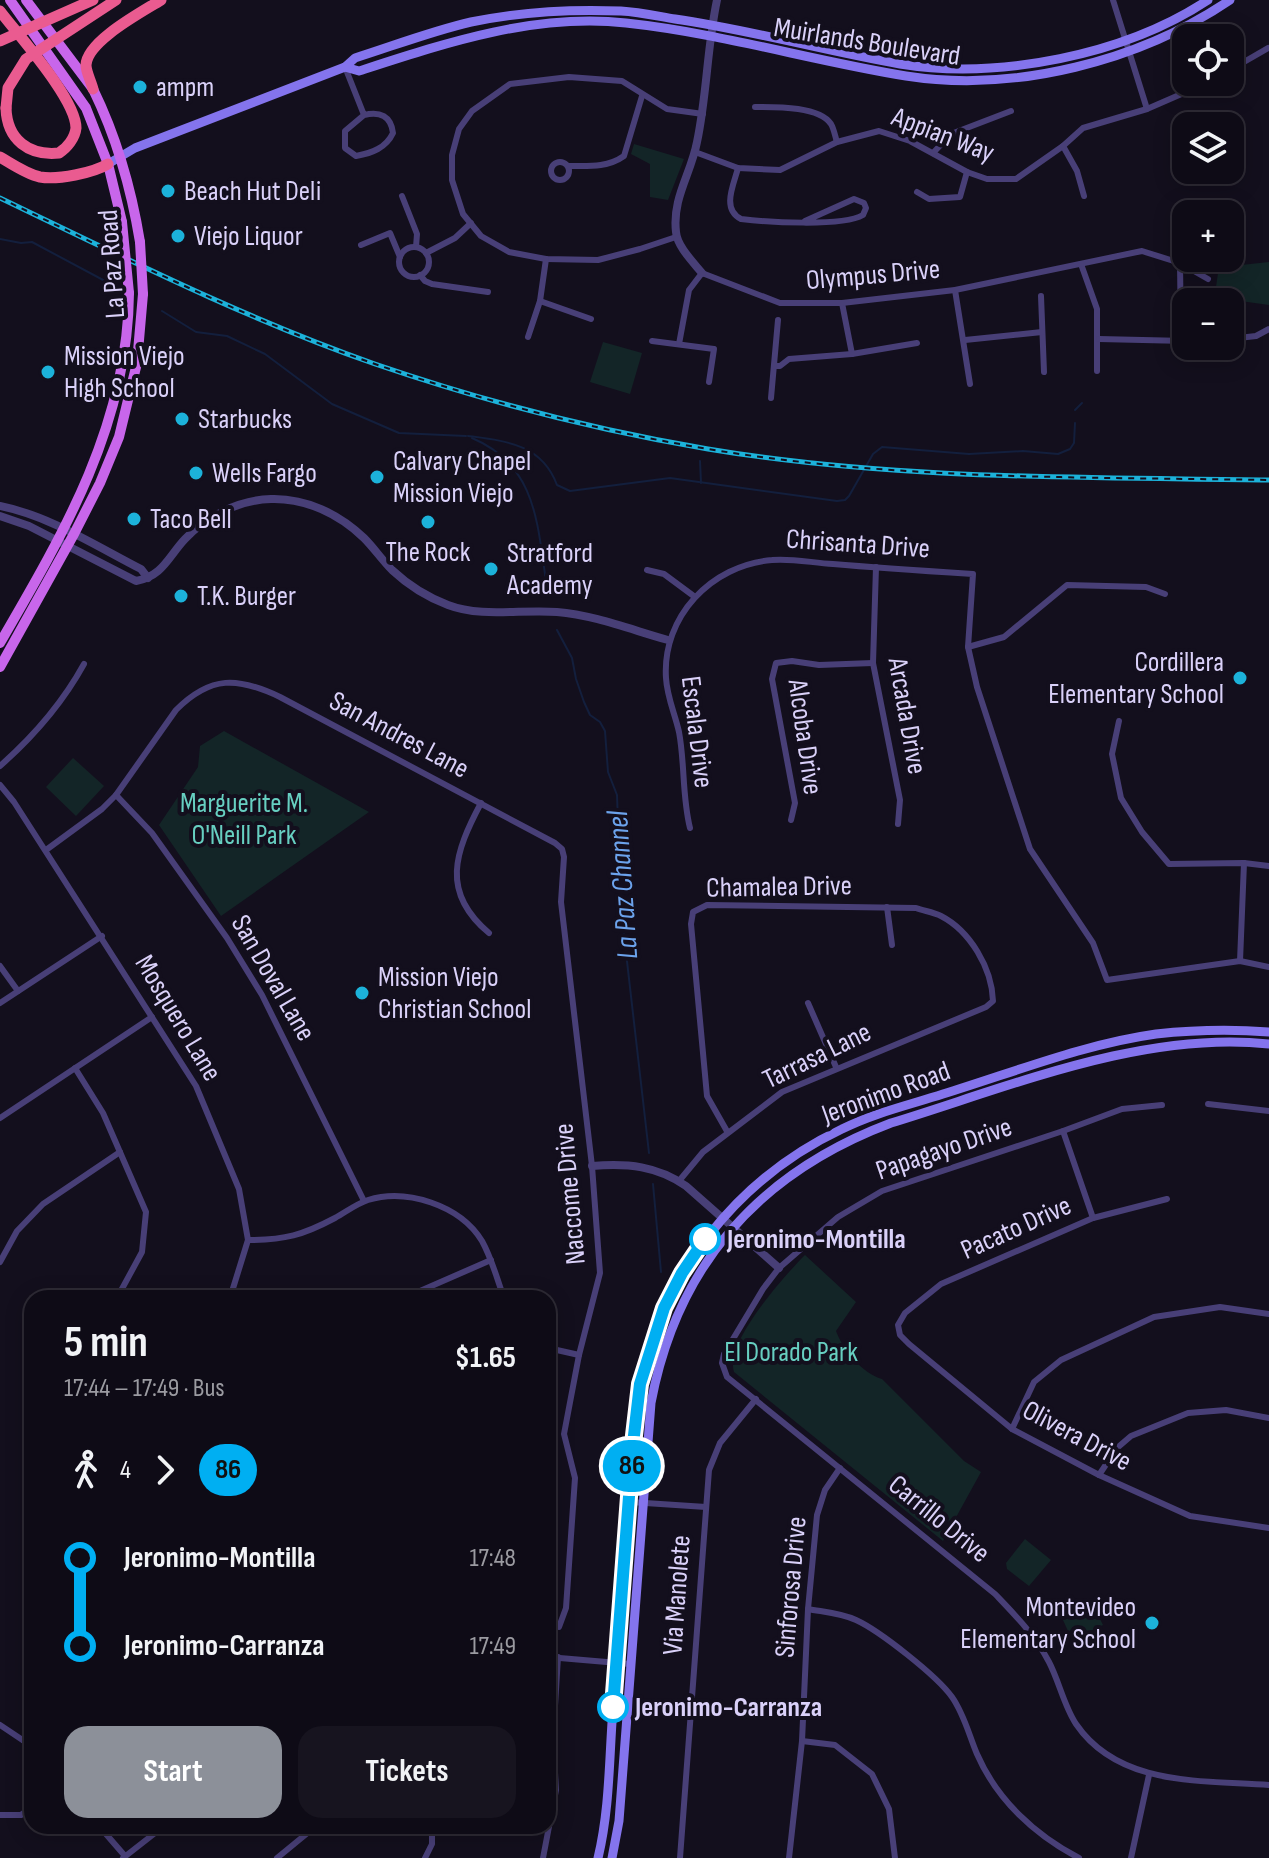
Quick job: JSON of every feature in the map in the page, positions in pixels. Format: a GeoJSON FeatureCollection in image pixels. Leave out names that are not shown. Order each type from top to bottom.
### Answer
{"type":"FeatureCollection","features":[{"type":"Feature","properties":{"kind":"highway"},"geometry":{"type":"LineString","coordinates":[[0,41],[93,0]]}},
{"type":"Feature","properties":{"kind":"highway"},"geometry":{"type":"LineString","coordinates":[[0,11],[71,106],[75,136],[59,153],[43,154],[26,149],[12,133],[6,108],[8,88],[26,59],[116,0]]}},
{"type":"Feature","properties":{"kind":"highway"},"geometry":{"type":"LineString","coordinates":[[93,89],[86,65],[94,47],[114,30],[161,0]]}},
{"type":"Feature","properties":{"kind":"highway"},"geometry":{"type":"LineString","coordinates":[[0,157],[45,177],[87,173],[108,164]]}},
{"type":"Feature","properties":{"kind":"main road","name":"La Paz Road"},"geometry":{"type":"LineString","coordinates":[[0,643],[98,458],[124,363],[129,293],[122,222],[108,164],[86,108],[10,0]]}},
{"type":"Feature","properties":{"kind":"main road","name":"La Paz Road"},"geometry":{"type":"LineString","coordinates":[[0,667],[74,534],[109,461],[127,411],[137,363],[143,294],[140,242],[132,193],[121,154],[93,89],[26,0]]}},
{"type":"Feature","properties":{"kind":"main road","name":"Muirlands Boulevard"},"geometry":{"type":"LineString","coordinates":[[108,164],[121,154],[345,67],[355,58],[469,23],[524,13],[623,11],[712,25],[903,64],[953,67],[1036,63],[1128,46],[1208,0]]}},
{"type":"Feature","properties":{"kind":"main road","name":"Muirlands Boulevard"},"geometry":{"type":"LineString","coordinates":[[345,67],[359,71],[473,36],[533,24],[624,22],[908,76],[957,80],[1009,78],[1068,67],[1197,23],[1230,0]]}},
{"type":"Feature","properties":{"kind":"main road","name":"Jeronimo Road"},"geometry":{"type":"LineString","coordinates":[[598,1858],[608,1797],[637,1401],[664,1308],[682,1273],[722,1218],[786,1161],[822,1139],[874,1116],[1112,1043],[1192,1031],[1269,1032]]}},
{"type":"Feature","properties":{"kind":"main road","name":"Jeronimo Road"},"geometry":{"type":"LineString","coordinates":[[612,1858],[619,1821],[649,1422],[663,1353],[690,1288],[733,1227],[771,1190],[801,1167],[857,1136],[891,1123],[1129,1052],[1193,1043],[1269,1044]]}},
{"type":"Feature","properties":{"kind":"street"},"geometry":{"type":"LineString","coordinates":[[679,344],[689,290],[702,273],[676,237],[674,215],[678,195],[695,152],[703,114],[709,37],[717,0]]}},
{"type":"Feature","properties":{"kind":"street"},"geometry":{"type":"LineString","coordinates":[[1113,0],[1147,109]]}},
{"type":"Feature","properties":{"kind":"street"},"geometry":{"type":"LineString","coordinates":[[1244,62],[1268,48]]}},
{"type":"Feature","properties":{"kind":"street"},"geometry":{"type":"LineString","coordinates":[[345,67],[364,115]]}},
{"type":"Feature","properties":{"kind":"street"},"geometry":{"type":"LineString","coordinates":[[676,237],[598,260],[546,259],[509,252],[481,236],[463,214],[452,180],[452,155],[459,129],[472,111],[510,84],[569,77],[622,81],[667,109],[703,114]]}},
{"type":"Feature","properties":{"kind":"street"},"geometry":{"type":"LineString","coordinates":[[568,166],[600,166],[624,156],[642,96]]}},
{"type":"Feature","properties":{"kind":"street","name":"Appian Way"},"geometry":{"type":"LineString","coordinates":[[695,152],[738,168],[780,170],[837,142],[879,131],[910,141],[967,172],[987,179],[1016,179],[1083,128],[1147,109],[1177,96]]}},
{"type":"Feature","properties":{"kind":"street"},"geometry":{"type":"LineString","coordinates":[[755,107],[814,112],[825,117],[832,126],[837,142]]}},
{"type":"Feature","properties":{"kind":"street"},"geometry":{"type":"LineString","coordinates":[[933,153],[951,134],[1011,111]]}},
{"type":"Feature","properties":{"kind":"street"},"geometry":{"type":"LineString","coordinates":[[373,113],[385,116],[390,120],[393,133],[385,145],[374,152],[356,156],[345,148],[345,131],[364,115],[373,113]]}},
{"type":"Feature","properties":{"kind":"street"},"geometry":{"type":"LineString","coordinates":[[1063,146],[1077,171],[1084,196]]}},
{"type":"Feature","properties":{"kind":"street"},"geometry":{"type":"LineString","coordinates":[[738,168],[729,203],[734,216],[818,223],[856,219],[863,215],[866,208],[864,203],[854,199],[805,221]]}},
{"type":"Feature","properties":{"kind":"street"},"geometry":{"type":"LineString","coordinates":[[917,192],[929,199],[960,197],[967,172]]}},
{"type":"Feature","properties":{"kind":"street"},"geometry":{"type":"LineString","coordinates":[[402,196],[417,234],[416,247]]}},
{"type":"Feature","properties":{"kind":"street"},"geometry":{"type":"LineString","coordinates":[[426,253],[455,238],[471,223]]}},
{"type":"Feature","properties":{"kind":"street"},"geometry":{"type":"LineString","coordinates":[[361,245],[390,233],[400,257],[400,267],[406,274],[420,275],[428,283],[488,292]]}},
{"type":"Feature","properties":{"kind":"street"},"geometry":{"type":"LineString","coordinates":[[400,257],[405,250],[416,247],[426,253],[428,265],[420,275]]}},
{"type":"Feature","properties":{"kind":"street","name":"Olympus Drive"},"geometry":{"type":"LineString","coordinates":[[702,273],[780,303],[842,303],[955,290],[1142,251],[1172,260]]}},
{"type":"Feature","properties":{"kind":"street"},"geometry":{"type":"LineString","coordinates":[[528,337],[540,301],[546,259]]}},
{"type":"Feature","properties":{"kind":"street"},"geometry":{"type":"LineString","coordinates":[[1081,264],[1097,309],[1097,371]]}},
{"type":"Feature","properties":{"kind":"street","name":"Olympus Drive"},"geometry":{"type":"LineString","coordinates":[[1196,272],[1208,279]]}},
{"type":"Feature","properties":{"kind":"street"},"geometry":{"type":"LineString","coordinates":[[955,290],[970,384]]}},
{"type":"Feature","properties":{"kind":"street"},"geometry":{"type":"LineString","coordinates":[[1041,296],[1044,372]]}},
{"type":"Feature","properties":{"kind":"street"},"geometry":{"type":"LineString","coordinates":[[540,301],[591,319]]}},
{"type":"Feature","properties":{"kind":"street"},"geometry":{"type":"LineString","coordinates":[[842,303],[852,354]]}},
{"type":"Feature","properties":{"kind":"street"},"geometry":{"type":"LineString","coordinates":[[771,398],[778,320]]}},
{"type":"Feature","properties":{"kind":"street"},"geometry":{"type":"LineString","coordinates":[[1244,337],[1256,336],[1269,329]]}},
{"type":"Feature","properties":{"kind":"street"},"geometry":{"type":"LineString","coordinates":[[965,340],[1042,332]]}},
{"type":"Feature","properties":{"kind":"street"},"geometry":{"type":"LineString","coordinates":[[1099,339],[1172,341]]}},
{"type":"Feature","properties":{"kind":"street"},"geometry":{"type":"LineString","coordinates":[[652,341],[714,349],[709,382]]}},
{"type":"Feature","properties":{"kind":"street"},"geometry":{"type":"LineString","coordinates":[[774,366],[780,366],[789,359],[852,354],[917,343]]}},
{"type":"Feature","properties":{"kind":"street"},"geometry":{"type":"LineString","coordinates":[[775,351],[787,355],[789,359]]}},
{"type":"Feature","properties":{"kind":"street"},"geometry":{"type":"LineString","coordinates":[[0,506],[26,512],[60,534],[68,545],[134,580],[148,578],[164,567],[199,526],[221,512],[270,499],[298,501],[344,521],[416,590],[450,606],[485,612],[557,612],[668,640]]}},
{"type":"Feature","properties":{"kind":"street"},"geometry":{"type":"LineString","coordinates":[[0,516],[60,534],[74,534],[141,569],[148,578]]}},
{"type":"Feature","properties":{"kind":"street","name":"Chrisanta Drive"},"geometry":{"type":"LineString","coordinates":[[668,640],[695,597],[714,580],[737,568],[774,560],[973,574],[968,647],[977,687],[1030,849],[1093,943],[1107,980],[1240,961],[1269,967]]}},
{"type":"Feature","properties":{"kind":"street","name":"Arcada Drive"},"geometry":{"type":"LineString","coordinates":[[876,567],[873,663],[900,800],[898,824]]}},
{"type":"Feature","properties":{"kind":"street"},"geometry":{"type":"LineString","coordinates":[[647,570],[664,574],[695,597]]}},
{"type":"Feature","properties":{"kind":"street"},"geometry":{"type":"LineString","coordinates":[[968,647],[1004,637],[1067,585],[1146,587],[1165,594]]}},
{"type":"Feature","properties":{"kind":"street","name":"Escala Drive"},"geometry":{"type":"LineString","coordinates":[[668,640],[666,680],[679,732],[684,804],[690,828]]}},
{"type":"Feature","properties":{"kind":"street","name":"Alcoba Drive"},"geometry":{"type":"LineString","coordinates":[[791,820],[795,803],[772,668],[776,663],[792,661],[819,665],[873,663]]}},
{"type":"Feature","properties":{"kind":"street"},"geometry":{"type":"LineString","coordinates":[[0,766],[40,728],[84,664]]}},
{"type":"Feature","properties":{"kind":"street","name":"San Andres Lane"},"geometry":{"type":"LineString","coordinates":[[116,795],[176,710],[198,691],[231,681],[259,687],[562,849]]}},
{"type":"Feature","properties":{"kind":"street"},"geometry":{"type":"LineString","coordinates":[[1119,721],[1112,754],[1121,798],[1142,832],[1169,864],[1244,863],[1269,866]]}},
{"type":"Feature","properties":{"kind":"street","name":"Mosquero Lane"},"geometry":{"type":"LineString","coordinates":[[0,785],[46,850],[196,1086],[239,1189],[248,1240],[232,1290]]}},
{"type":"Feature","properties":{"kind":"street"},"geometry":{"type":"LineString","coordinates":[[46,850],[116,795]]}},
{"type":"Feature","properties":{"kind":"street","name":"San Doval Lane"},"geometry":{"type":"LineString","coordinates":[[116,795],[152,833],[227,938],[262,995],[364,1201]]}},
{"type":"Feature","properties":{"kind":"street"},"geometry":{"type":"LineString","coordinates":[[481,803],[463,838],[456,875],[466,908],[475,922],[489,933]]}},
{"type":"Feature","properties":{"kind":"street","name":"Naccome Drive"},"geometry":{"type":"LineString","coordinates":[[559,1627],[566,1608],[575,1478],[564,1434],[579,1355],[600,1273],[592,1166],[561,902],[562,849]]}},
{"type":"Feature","properties":{"kind":"street"},"geometry":{"type":"LineString","coordinates":[[1240,961],[1244,863]]}},
{"type":"Feature","properties":{"kind":"street","name":"Chamalea Drive"},"geometry":{"type":"LineString","coordinates":[[728,1133],[707,1096],[691,924],[693,912],[707,905],[916,908],[941,916],[972,942],[982,960],[993,991],[993,1001]]}},
{"type":"Feature","properties":{"kind":"street"},"geometry":{"type":"LineString","coordinates":[[887,907],[892,945]]}},
{"type":"Feature","properties":{"kind":"street"},"geometry":{"type":"LineString","coordinates":[[0,1003],[102,936]]}},
{"type":"Feature","properties":{"kind":"street"},"geometry":{"type":"LineString","coordinates":[[0,966],[18,991]]}},
{"type":"Feature","properties":{"kind":"street","name":"Tarrasa Lane"},"geometry":{"type":"LineString","coordinates":[[679,1181],[695,1160],[782,1092],[986,1007],[993,1001]]}},
{"type":"Feature","properties":{"kind":"street"},"geometry":{"type":"LineString","coordinates":[[808,1003],[836,1067]]}},
{"type":"Feature","properties":{"kind":"street"},"geometry":{"type":"LineString","coordinates":[[0,1118],[152,1017]]}},
{"type":"Feature","properties":{"kind":"street"},"geometry":{"type":"LineString","coordinates":[[75,1068],[103,1113],[146,1212],[142,1252],[121,1290]]}},
{"type":"Feature","properties":{"kind":"street"},"geometry":{"type":"LineString","coordinates":[[1208,1104],[1269,1111]]}},
{"type":"Feature","properties":{"kind":"street","name":"Papagayo Drive"},"geometry":{"type":"LineString","coordinates":[[723,1367],[724,1354],[736,1331],[779,1268],[838,1217],[882,1191],[1122,1109],[1162,1105]]}},
{"type":"Feature","properties":{"kind":"street"},"geometry":{"type":"LineString","coordinates":[[1063,1131],[1093,1218]]}},
{"type":"Feature","properties":{"kind":"street"},"geometry":{"type":"LineString","coordinates":[[0,1262],[17,1231],[43,1204],[120,1152]]}},
{"type":"Feature","properties":{"kind":"street"},"geometry":{"type":"LineString","coordinates":[[592,1166],[636,1165],[661,1171],[679,1181],[779,1268]]}},
{"type":"Feature","properties":{"kind":"street"},"geometry":{"type":"LineString","coordinates":[[248,1240],[293,1238],[364,1201],[405,1197],[439,1206],[474,1231],[491,1260],[501,1290]]}},
{"type":"Feature","properties":{"kind":"street","name":"Pacato Drive"},"geometry":{"type":"LineString","coordinates":[[898,1325],[905,1313],[941,1284],[1093,1218],[1167,1199]]}},
{"type":"Feature","properties":{"kind":"street"},"geometry":{"type":"LineString","coordinates":[[422,1290],[491,1260]]}},
{"type":"Feature","properties":{"kind":"street"},"geometry":{"type":"LineString","coordinates":[[1012,1429],[1034,1382],[1061,1360],[1154,1317],[1220,1307],[1269,1314]]}},
{"type":"Feature","properties":{"kind":"street","name":"Olivera Drive"},"geometry":{"type":"LineString","coordinates":[[898,1325],[900,1335],[909,1344],[1012,1429],[1099,1475],[1190,1516],[1269,1528]]}},
{"type":"Feature","properties":{"kind":"street"},"geometry":{"type":"LineString","coordinates":[[556,1350],[579,1355]]}},
{"type":"Feature","properties":{"kind":"street","name":"Carrillo Drive"},"geometry":{"type":"LineString","coordinates":[[723,1367],[727,1377],[995,1594],[1031,1633],[1047,1657],[1077,1725],[1100,1750],[1149,1775],[1269,1785]]}},
{"type":"Feature","properties":{"kind":"street","name":"Via Manolete"},"geometry":{"type":"LineString","coordinates":[[680,1858],[709,1470],[717,1447],[756,1399]]}},
{"type":"Feature","properties":{"kind":"street"},"geometry":{"type":"LineString","coordinates":[[1099,1475],[1117,1448],[1131,1436],[1188,1413],[1226,1410],[1269,1418]]}},
{"type":"Feature","properties":{"kind":"street","name":"Sinforosa Drive"},"geometry":{"type":"LineString","coordinates":[[789,1858],[802,1741],[808,1609],[817,1515],[825,1490],[840,1468]]}},
{"type":"Feature","properties":{"kind":"street"},"geometry":{"type":"LineString","coordinates":[[630,1502],[706,1507]]}},
{"type":"Feature","properties":{"kind":"street"},"geometry":{"type":"LineString","coordinates":[[808,1609],[857,1620],[942,1686],[958,1707],[978,1758],[1021,1819],[1079,1858]]}},
{"type":"Feature","properties":{"kind":"street"},"geometry":{"type":"LineString","coordinates":[[556,1689],[558,1657],[630,1664]]}},
{"type":"Feature","properties":{"kind":"street"},"geometry":{"type":"LineString","coordinates":[[0,1725],[24,1741]]}},
{"type":"Feature","properties":{"kind":"street"},"geometry":{"type":"LineString","coordinates":[[802,1741],[835,1745],[872,1774],[889,1809],[895,1858]]}},
{"type":"Feature","properties":{"kind":"street"},"geometry":{"type":"LineString","coordinates":[[1131,1858],[1149,1775]]}},
{"type":"Feature","properties":{"kind":"street"},"geometry":{"type":"LineString","coordinates":[[0,1815],[24,1813]]}},
{"type":"Feature","properties":{"kind":"street"},"geometry":{"type":"LineString","coordinates":[[105,1834],[124,1857],[154,1834]]}},
{"type":"Feature","properties":{"kind":"street"},"geometry":{"type":"LineString","coordinates":[[277,1858],[306,1834]]}},
{"type":"Feature","properties":{"kind":"street"},"geometry":{"type":"LineString","coordinates":[[425,1858],[432,1844],[432,1834]]}},
{"type":"Feature","properties":{"kind":"street"},"geometry":{"type":"LineString","coordinates":[[543,1858],[548,1834]]}},
{"type":"Feature","properties":{"kind":"green space"},"geometry":{"type":"Polygon","coordinates":[[[634,144],[684,159],[668,200],[650,197],[650,164],[631,154],[634,144]]]}},
{"type":"Feature","properties":{"kind":"green space"},"geometry":{"type":"Polygon","coordinates":[[[1269,262],[1269,305],[1244,302],[1244,288],[1217,288],[1218,273],[1244,272],[1244,265],[1269,262]]]}},
{"type":"Feature","properties":{"kind":"green space"},"geometry":{"type":"Polygon","coordinates":[[[603,342],[642,353],[630,394],[590,382],[603,342]]]}},
{"type":"Feature","properties":{"kind":"green space","name":"Marguerite M. O'Neill Park"},"geometry":{"type":"Polygon","coordinates":[[[224,731],[369,812],[221,916],[159,825],[198,767],[200,746],[224,731]]]}},
{"type":"Feature","properties":{"kind":"green space"},"geometry":{"type":"Polygon","coordinates":[[[73,758],[104,786],[76,816],[46,787],[73,758]]]}},
{"type":"Feature","properties":{"kind":"green space","name":"El Dorado Park"},"geometry":{"type":"Polygon","coordinates":[[[805,1255],[856,1302],[836,1331],[848,1353],[867,1372],[882,1379],[964,1461],[981,1472],[943,1541],[734,1372],[733,1359],[747,1328],[771,1293],[805,1255]]]}},
{"type":"Feature","properties":{"kind":"green space"},"geometry":{"type":"Polygon","coordinates":[[[1025,1539],[1051,1560],[1029,1586],[1007,1569],[1006,1563],[1025,1539]]]}},
{"type":"Feature","properties":{"kind":"green space"},"geometry":{"type":"Polygon","coordinates":[[[1091,1601],[1103,1625],[1072,1640],[1063,1620],[1066,1613],[1091,1601]]]}},
{"type":"Feature","properties":{"kind":"waterway","name":"La Paz Channel"},"geometry":{"type":"LineString","coordinates":[[0,239],[32,242],[105,281]]}},
{"type":"Feature","properties":{"kind":"waterway","name":"La Paz Channel"},"geometry":{"type":"LineString","coordinates":[[162,311],[196,332],[227,336],[265,354],[332,404],[399,433],[466,436]]}},
{"type":"Feature","properties":{"kind":"waterway"},"geometry":{"type":"LineString","coordinates":[[1075,410],[1082,403]]}},
{"type":"Feature","properties":{"kind":"waterway"},"geometry":{"type":"LineString","coordinates":[[468,436],[521,447],[542,461],[557,485],[570,491],[670,478],[837,501],[849,496],[873,454],[882,447],[969,454],[1023,451],[1058,454],[1070,449],[1074,443],[1075,423]]}},
{"type":"Feature","properties":{"kind":"waterway","name":"La Paz Channel"},"geometry":{"type":"LineString","coordinates":[[472,438],[495,450],[523,484],[537,525],[548,593]]}},
{"type":"Feature","properties":{"kind":"waterway"},"geometry":{"type":"LineString","coordinates":[[700,461],[701,483]]}},
{"type":"Feature","properties":{"kind":"waterway","name":"La Paz Channel"},"geometry":{"type":"LineString","coordinates":[[557,630],[572,658],[576,679],[590,715],[600,722],[605,731],[608,772],[617,795],[621,909],[649,1153]]}},
{"type":"Feature","properties":{"kind":"waterway","name":"La Paz Channel"},"geometry":{"type":"LineString","coordinates":[[653,1184],[661,1272]]}},
{"type":"Feature","properties":{"kind":"railway"},"geometry":{"type":"LineString","coordinates":[[0,198],[185,286],[327,346],[457,390],[623,433],[778,459],[917,472],[1269,480]]}},
{"type":"Feature","properties":{"kind":"bus line","name":"86"},"geometry":{"type":"LineString","coordinates":[[613,1707],[640,1384],[664,1308],[682,1273],[705,1239]]}},
{"type":"Feature","properties":{"kind":"place","name":"ampm"},"geometry":{"type":"Point","coordinates":[140,87]}},
{"type":"Feature","properties":{"kind":"place","name":"Beach Hut Deli"},"geometry":{"type":"Point","coordinates":[168,191]}},
{"type":"Feature","properties":{"kind":"place","name":"Viejo Liquor"},"geometry":{"type":"Point","coordinates":[178,236]}},
{"type":"Feature","properties":{"kind":"place","name":"Mission Viejo High School"},"geometry":{"type":"Point","coordinates":[48,372]}},
{"type":"Feature","properties":{"kind":"place","name":"Starbucks"},"geometry":{"type":"Point","coordinates":[182,419]}},
{"type":"Feature","properties":{"kind":"place","name":"Wells Fargo"},"geometry":{"type":"Point","coordinates":[196,473]}},
{"type":"Feature","properties":{"kind":"place","name":"Calvary Chapel Mission Viejo"},"geometry":{"type":"Point","coordinates":[377,477]}},
{"type":"Feature","properties":{"kind":"place","name":"Taco Bell"},"geometry":{"type":"Point","coordinates":[134,519]}},
{"type":"Feature","properties":{"kind":"place","name":"The Rock"},"geometry":{"type":"Point","coordinates":[428,522]}},
{"type":"Feature","properties":{"kind":"place","name":"Stratford Academy"},"geometry":{"type":"Point","coordinates":[491,569]}},
{"type":"Feature","properties":{"kind":"place","name":"T.K. Burger"},"geometry":{"type":"Point","coordinates":[181,596]}},
{"type":"Feature","properties":{"kind":"place","name":"Cordillera Elementary School"},"geometry":{"type":"Point","coordinates":[1240,678]}},
{"type":"Feature","properties":{"kind":"place","name":"Mission Viejo Christian School"},"geometry":{"type":"Point","coordinates":[362,993]}},
{"type":"Feature","properties":{"kind":"place","name":"Jeronimo-Montilla"},"geometry":{"type":"Point","coordinates":[705,1239]}},
{"type":"Feature","properties":{"kind":"place","name":"Montevideo Elementary School"},"geometry":{"type":"Point","coordinates":[1152,1623]}},
{"type":"Feature","properties":{"kind":"place","name":"Jeronimo-Carranza"},"geometry":{"type":"Point","coordinates":[613,1707]}}]}
